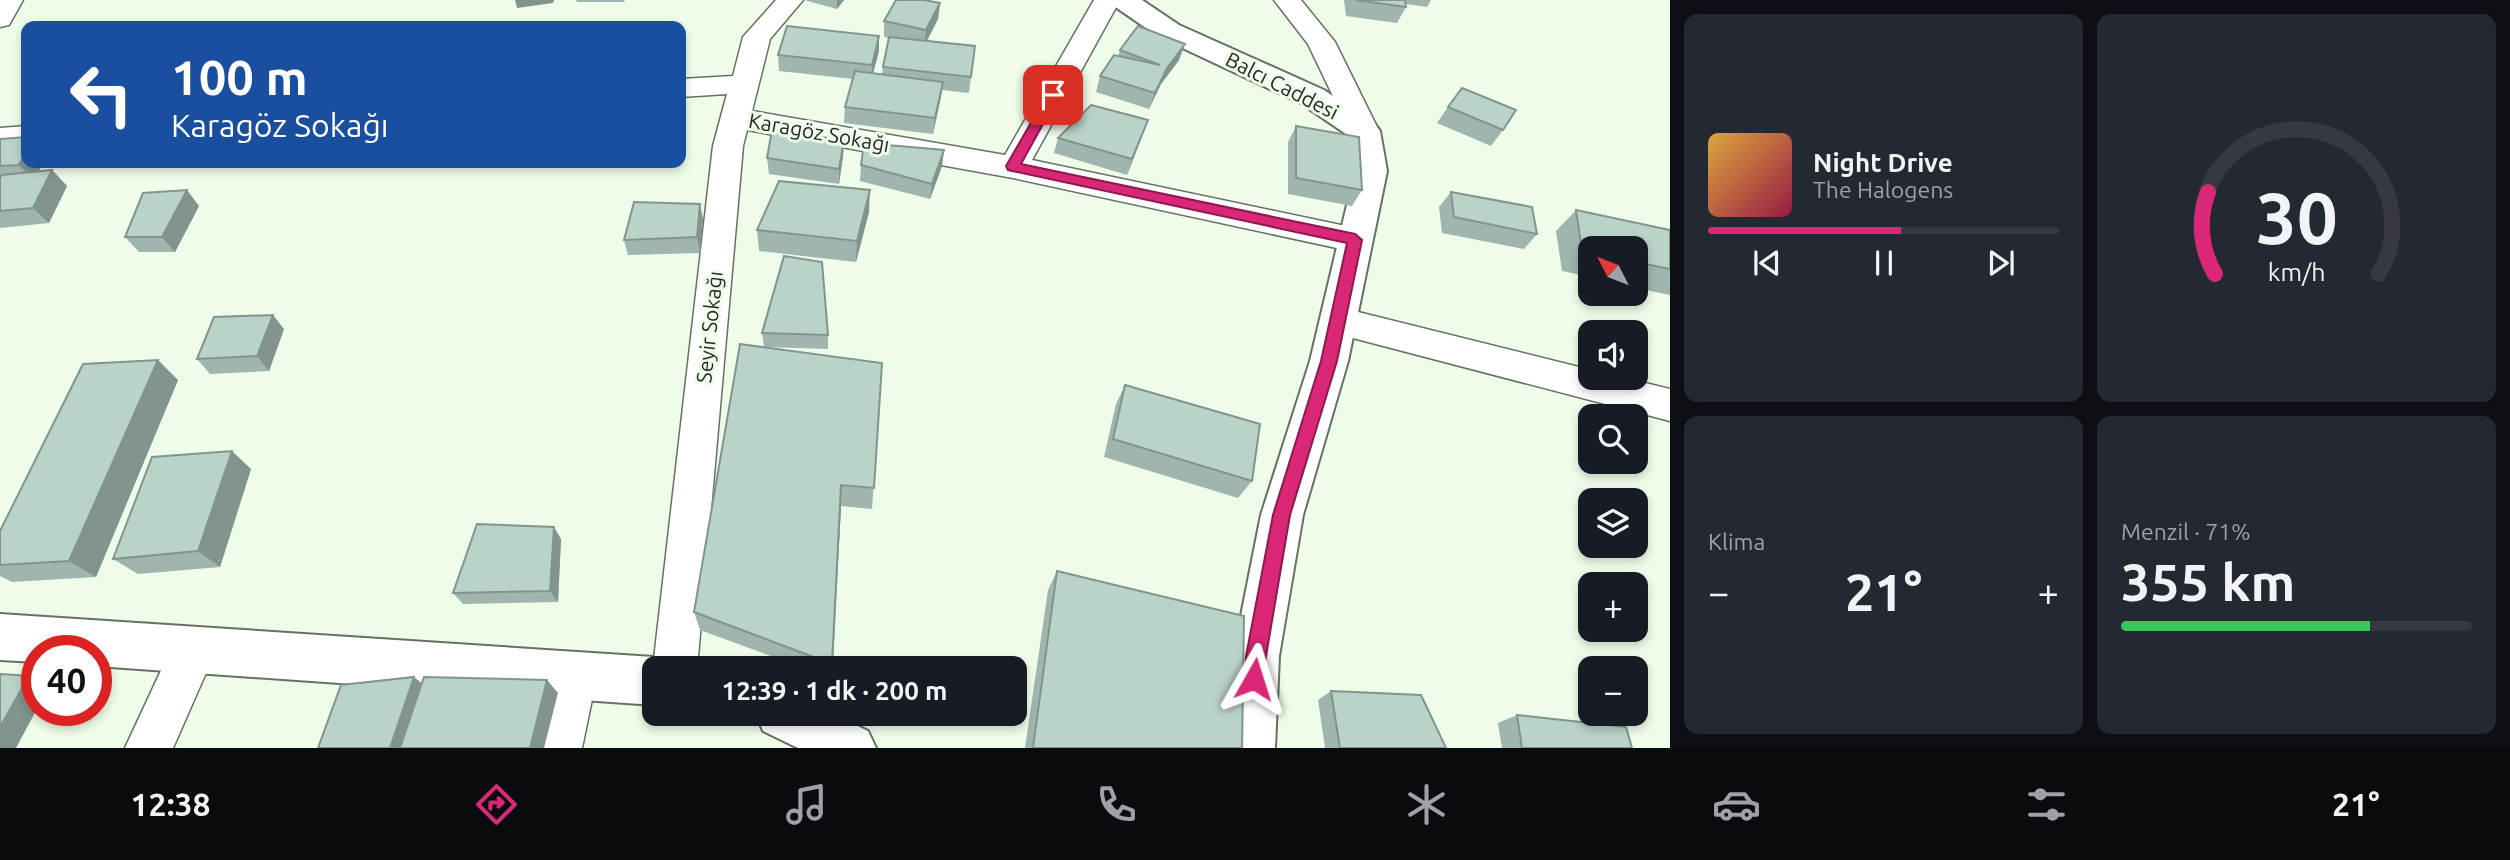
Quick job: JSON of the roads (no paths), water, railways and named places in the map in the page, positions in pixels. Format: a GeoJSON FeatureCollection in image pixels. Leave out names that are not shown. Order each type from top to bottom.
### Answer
{"type":"FeatureCollection","features":[{"type":"Feature","properties":{"kind":"street"},"geometry":{"type":"LineString","coordinates":[[0,19],[10,0]]}},
{"type":"Feature","properties":{"kind":"street","name":"Seyir Sokağı"},"geometry":{"type":"LineString","coordinates":[[676,656],[728,146],[757,37],[790,0]]}},
{"type":"Feature","properties":{"kind":"street"},"geometry":{"type":"LineString","coordinates":[[1013,166],[1107,0]]}},
{"type":"Feature","properties":{"kind":"street","name":"Balcı Caddesi"},"geometry":{"type":"LineString","coordinates":[[1124,0],[1169,31],[1314,97],[1364,131]]}},
{"type":"Feature","properties":{"kind":"street"},"geometry":{"type":"LineString","coordinates":[[1250,748],[1256,656],[1282,515],[1329,361],[1371,171],[1364,131],[1321,42],[1287,0]]}},
{"type":"Feature","properties":{"kind":"street"},"geometry":{"type":"LineString","coordinates":[[686,89],[744,84]]}},
{"type":"Feature","properties":{"kind":"street","name":"Karagöz Sokağı"},"geometry":{"type":"LineString","coordinates":[[736,118],[1013,166],[1355,240]]}},
{"type":"Feature","properties":{"kind":"street"},"geometry":{"type":"LineString","coordinates":[[0,138],[21,136]]}},
{"type":"Feature","properties":{"kind":"street"},"geometry":{"type":"LineString","coordinates":[[1338,321],[1670,405]]}},
{"type":"Feature","properties":{"kind":"street"},"geometry":{"type":"LineString","coordinates":[[0,637],[642,680]]}},
{"type":"Feature","properties":{"kind":"street"},"geometry":{"type":"LineString","coordinates":[[149,748],[194,650]]}},
{"type":"Feature","properties":{"kind":"street"},"geometry":{"type":"LineString","coordinates":[[558,748],[574,676]]}},
{"type":"Feature","properties":{"kind":"street"},"geometry":{"type":"LineString","coordinates":[[805,726],[851,748]]}}]}
